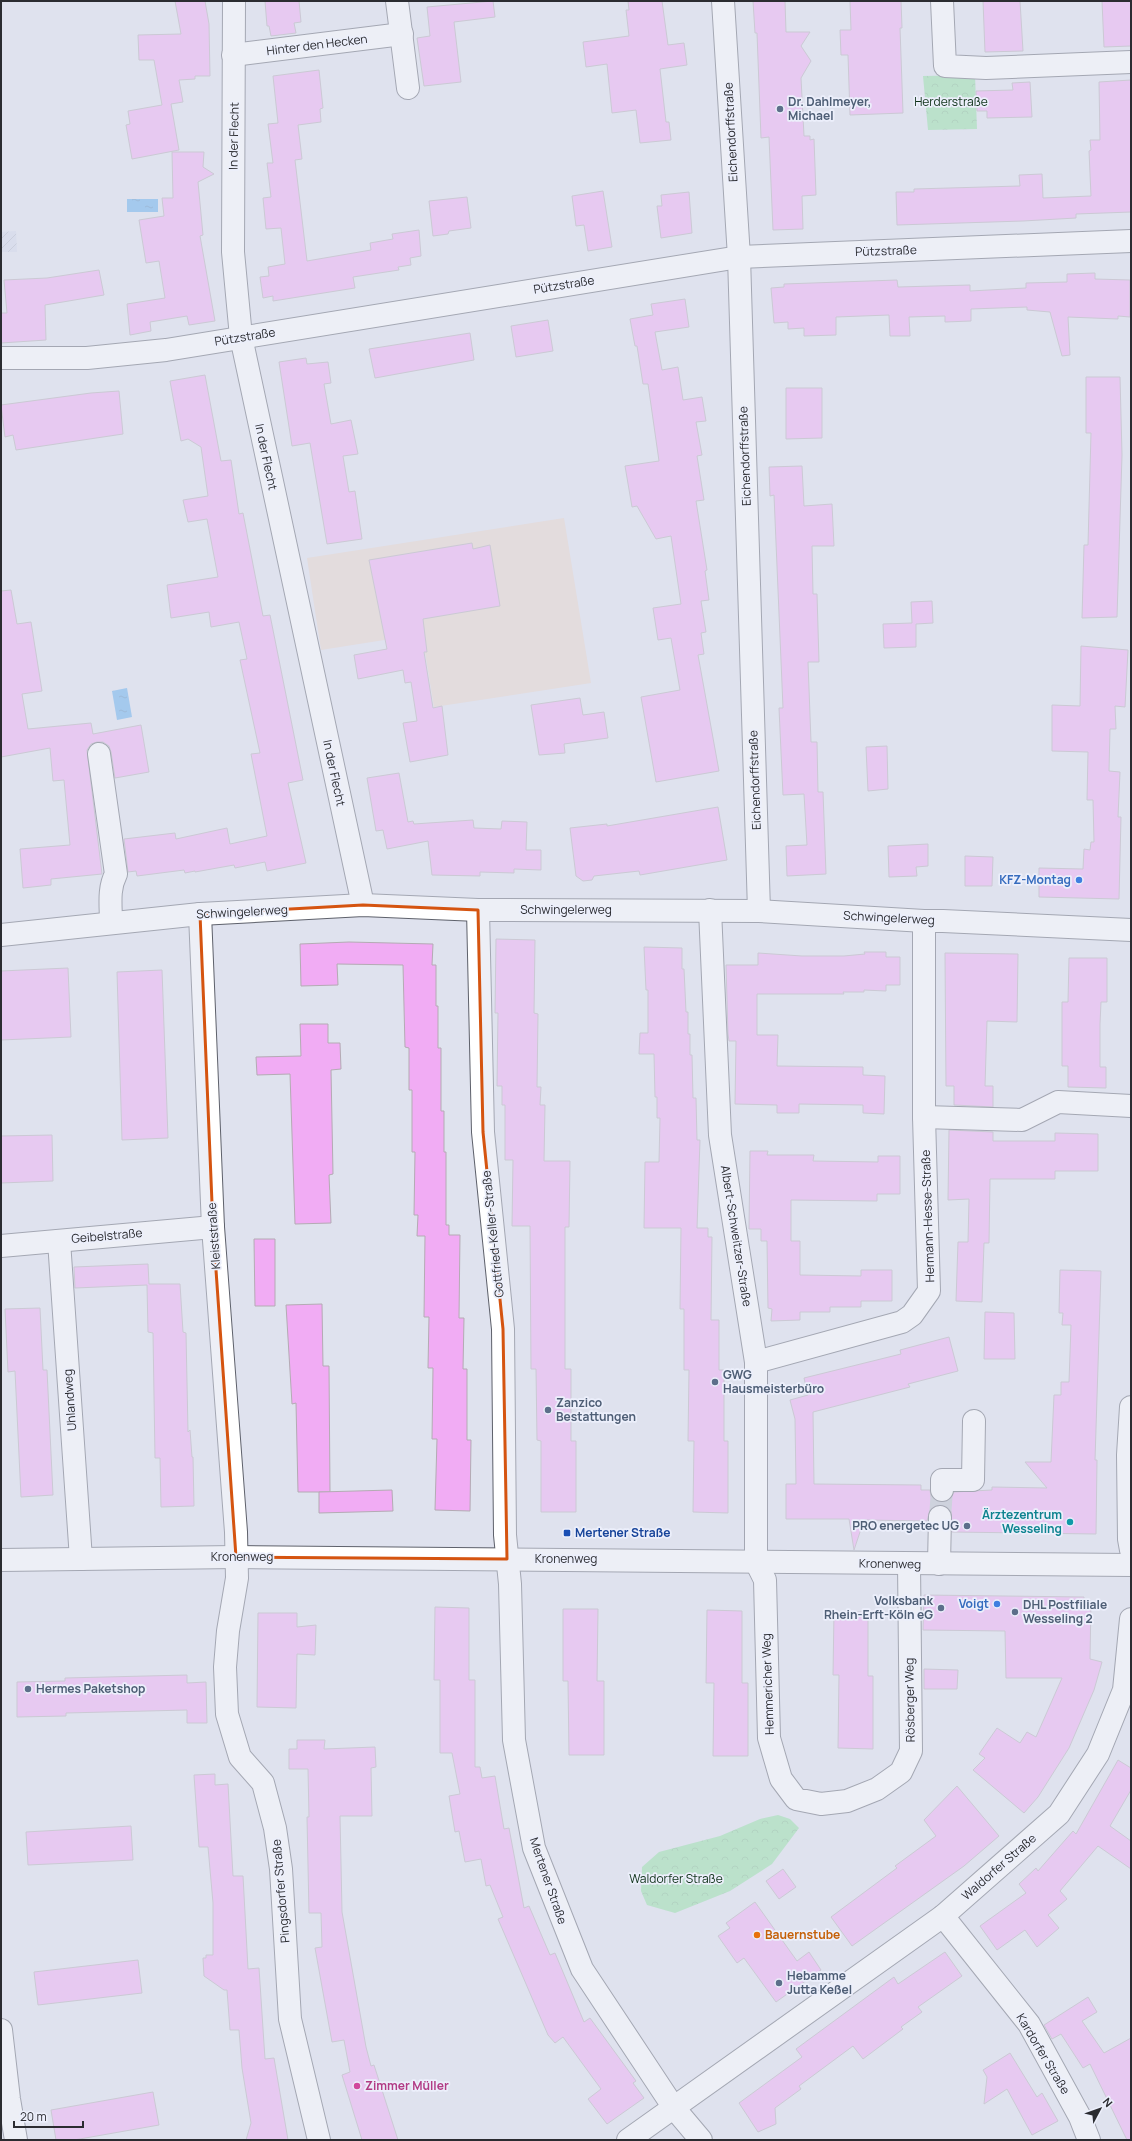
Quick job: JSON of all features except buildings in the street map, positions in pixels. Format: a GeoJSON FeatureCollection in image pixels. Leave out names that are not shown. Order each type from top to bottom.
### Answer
{"type":"FeatureCollection","features":[{"type":"Feature","properties":{"kind":"street","name":"In der Flecht"},"geometry":{"type":"LineString","coordinates":[[234,1],[233,55],[235,94],[233,252],[241,337],[363,905]]}},
{"type":"Feature","properties":{"kind":"street"},"geometry":{"type":"LineString","coordinates":[[397,1],[408,88]]}},
{"type":"Feature","properties":{"kind":"street","name":"Eichendorffstraße"},"geometry":{"type":"LineString","coordinates":[[723,1],[739,257],[760,911]]}},
{"type":"Feature","properties":{"kind":"street"},"geometry":{"type":"LineString","coordinates":[[942,1],[945,66],[986,68],[1131,62]]}},
{"type":"Feature","properties":{"kind":"street","name":"Hinter den Hecken"},"geometry":{"type":"LineString","coordinates":[[233,55],[402,34]]}},
{"type":"Feature","properties":{"kind":"street","name":"Pützstraße"},"geometry":{"type":"LineString","coordinates":[[1,358],[88,358],[166,350],[739,257],[1131,241]]}},
{"type":"Feature","properties":{"kind":"street"},"geometry":{"type":"LineString","coordinates":[[99,754],[116,874],[112,882],[110,893],[111,924]]}},
{"type":"Feature","properties":{"kind":"street","name":"Schwingelerweg"},"geometry":{"type":"LineString","coordinates":[[1,935],[200,914],[363,905],[478,910],[760,911],[924,921],[1131,930]]}},
{"type":"Feature","properties":{"kind":"street","name":"Gottfried-Keller-Straße"},"geometry":{"type":"LineString","coordinates":[[478,910],[483,1132],[503,1329],[506,1559]]}},
{"type":"Feature","properties":{"kind":"street","name":"Albert-Schweitzer-Straße"},"geometry":{"type":"LineString","coordinates":[[710,910],[720,1135],[756,1362],[756,1562]]}},
{"type":"Feature","properties":{"kind":"street","name":"Kleiststraße"},"geometry":{"type":"LineString","coordinates":[[200,914],[213,1227],[236,1532],[236,1557]]}},
{"type":"Feature","properties":{"kind":"street","name":"Hermann-Hesse-Straße"},"geometry":{"type":"LineString","coordinates":[[756,1362],[902,1322],[912,1315],[920,1306],[929,1291],[930,1273],[924,1116],[924,921]]}},
{"type":"Feature","properties":{"kind":"street"},"geometry":{"type":"LineString","coordinates":[[924,1116],[1022,1120],[1058,1102],[1131,1106]]}},
{"type":"Feature","properties":{"kind":"street","name":"Geibelstraße"},"geometry":{"type":"LineString","coordinates":[[1,1246],[213,1227]]}},
{"type":"Feature","properties":{"kind":"street","name":"Uhlandweg"},"geometry":{"type":"LineString","coordinates":[[59,1241],[81,1559]]}},
{"type":"Feature","properties":{"kind":"street"},"geometry":{"type":"LineString","coordinates":[[1131,1406],[1128,1454],[1128,1539],[1131,1550]]}},
{"type":"Feature","properties":{"kind":"street"},"geometry":{"type":"LineString","coordinates":[[942,1490],[942,1480],[973,1480],[974,1422]]}},
{"type":"Feature","properties":{"kind":"street"},"geometry":{"type":"LineString","coordinates":[[939,1564],[940,1517]]}},
{"type":"Feature","properties":{"kind":"street","name":"Kronenweg"},"geometry":{"type":"LineString","coordinates":[[1,1560],[236,1557],[1131,1565]]}},
{"type":"Feature","properties":{"kind":"street","name":"Pingsdorfer Straße"},"geometry":{"type":"LineString","coordinates":[[236,1557],[237,1578],[228,1631],[225,1667],[227,1714],[240,1756],[263,1783],[275,1828],[281,1869],[290,2019],[319,2140]]}},
{"type":"Feature","properties":{"kind":"street","name":"Mertener Straße"},"geometry":{"type":"LineString","coordinates":[[506,1559],[510,1584],[514,1740],[534,1848],[582,1969],[674,2108],[700,2140]]}},
{"type":"Feature","properties":{"kind":"street","name":"Hemmericher Weg"},"geometry":{"type":"LineString","coordinates":[[756,1562],[765,1580],[770,1738],[781,1779],[796,1799],[821,1804],[847,1800]]}},
{"type":"Feature","properties":{"kind":"street","name":"Rösberger Weg"},"geometry":{"type":"LineString","coordinates":[[847,1800],[877,1789],[901,1772],[911,1752],[910,1564]]}},
{"type":"Feature","properties":{"kind":"street","name":"Waldorfer Straße"},"geometry":{"type":"LineString","coordinates":[[628,2140],[943,1916],[1059,1814],[1098,1754],[1124,1690],[1131,1619]]}},
{"type":"Feature","properties":{"kind":"street","name":"Kardorfer Straße"},"geometry":{"type":"LineString","coordinates":[[943,1916],[1029,2024],[1080,2117],[1089,2140]]}},
{"type":"Feature","properties":{"kind":"street"},"geometry":{"type":"LineString","coordinates":[[1,2030],[9,2099],[16,2140]]}},
{"type":"Feature","properties":{"kind":"highlighted area"},"geometry":{"type":"Polygon","coordinates":[[[363,905],[478,910],[483,1132],[503,1329],[507,1559],[236,1557],[213,1227],[200,914],[363,905]]]}},
{"type":"Feature","properties":{"kind":"shaded area"},"geometry":{"type":"Polygon","coordinates":[[[16,231],[17,252],[1,252],[1,232],[16,231]]]}},
{"type":"Feature","properties":{"kind":"shaded area"},"geometry":{"type":"Polygon","coordinates":[[[564,518],[591,683],[434,707],[422,634],[321,650],[307,558],[564,518]]]}},
{"type":"Feature","properties":{"kind":"green space","name":"Herderstraße"},"geometry":{"type":"Polygon","coordinates":[[[975,75],[977,129],[928,130],[923,76],[975,75]]]}},
{"type":"Feature","properties":{"kind":"green space","name":"Waldorfer Straße"},"geometry":{"type":"Polygon","coordinates":[[[778,1815],[790,1819],[799,1828],[772,1864],[730,1891],[675,1913],[647,1905],[641,1891],[642,1867],[659,1852],[720,1836],[760,1819],[778,1815]]]}},
{"type":"Feature","properties":{"kind":"water"},"geometry":{"type":"Polygon","coordinates":[[[127,199],[158,199],[158,212],[127,212],[127,199]]]}},
{"type":"Feature","properties":{"kind":"water"},"geometry":{"type":"Polygon","coordinates":[[[127,688],[132,717],[117,720],[112,691],[127,688]]]}},
{"type":"Feature","properties":{"kind":"tunnel"},"geometry":{"type":"LineString","coordinates":[[940,1517],[942,1490]]}},
{"type":"Feature","properties":{"kind":"place","name":"Dr. Dahlmeyer, Michael"},"geometry":{"type":"Point","coordinates":[780,109]}},
{"type":"Feature","properties":{"kind":"place","name":"KFZ-Montag"},"geometry":{"type":"Point","coordinates":[1079,880]}},
{"type":"Feature","properties":{"kind":"place","name":"GWG Hausmeisterbüro"},"geometry":{"type":"Point","coordinates":[715,1382]}},
{"type":"Feature","properties":{"kind":"place","name":"Zanzico Bestattungen"},"geometry":{"type":"Point","coordinates":[548,1410]}},
{"type":"Feature","properties":{"kind":"place","name":"Ärztezentrum Wesseling"},"geometry":{"type":"Point","coordinates":[1070,1522]}},
{"type":"Feature","properties":{"kind":"place","name":"PRO energetec UG"},"geometry":{"type":"Point","coordinates":[967,1526]}},
{"type":"Feature","properties":{"kind":"place","name":"Mertener Straße"},"geometry":{"type":"Point","coordinates":[567,1533]}},
{"type":"Feature","properties":{"kind":"place","name":"Voigt"},"geometry":{"type":"Point","coordinates":[997,1604]}},
{"type":"Feature","properties":{"kind":"place","name":"Volksbank Rhein-Erft-Köln eG"},"geometry":{"type":"Point","coordinates":[941,1608]}},
{"type":"Feature","properties":{"kind":"place","name":"DHL Postfiliale Wesseling 2"},"geometry":{"type":"Point","coordinates":[1015,1612]}},
{"type":"Feature","properties":{"kind":"place","name":"Hermes Paketshop"},"geometry":{"type":"Point","coordinates":[28,1689]}},
{"type":"Feature","properties":{"kind":"place","name":"Bauernstube"},"geometry":{"type":"Point","coordinates":[757,1935]}},
{"type":"Feature","properties":{"kind":"place","name":"Hebamme Jutta Keßel"},"geometry":{"type":"Point","coordinates":[779,1983]}},
{"type":"Feature","properties":{"kind":"place","name":"Zimmer Müller"},"geometry":{"type":"Point","coordinates":[357,2086]}}]}
